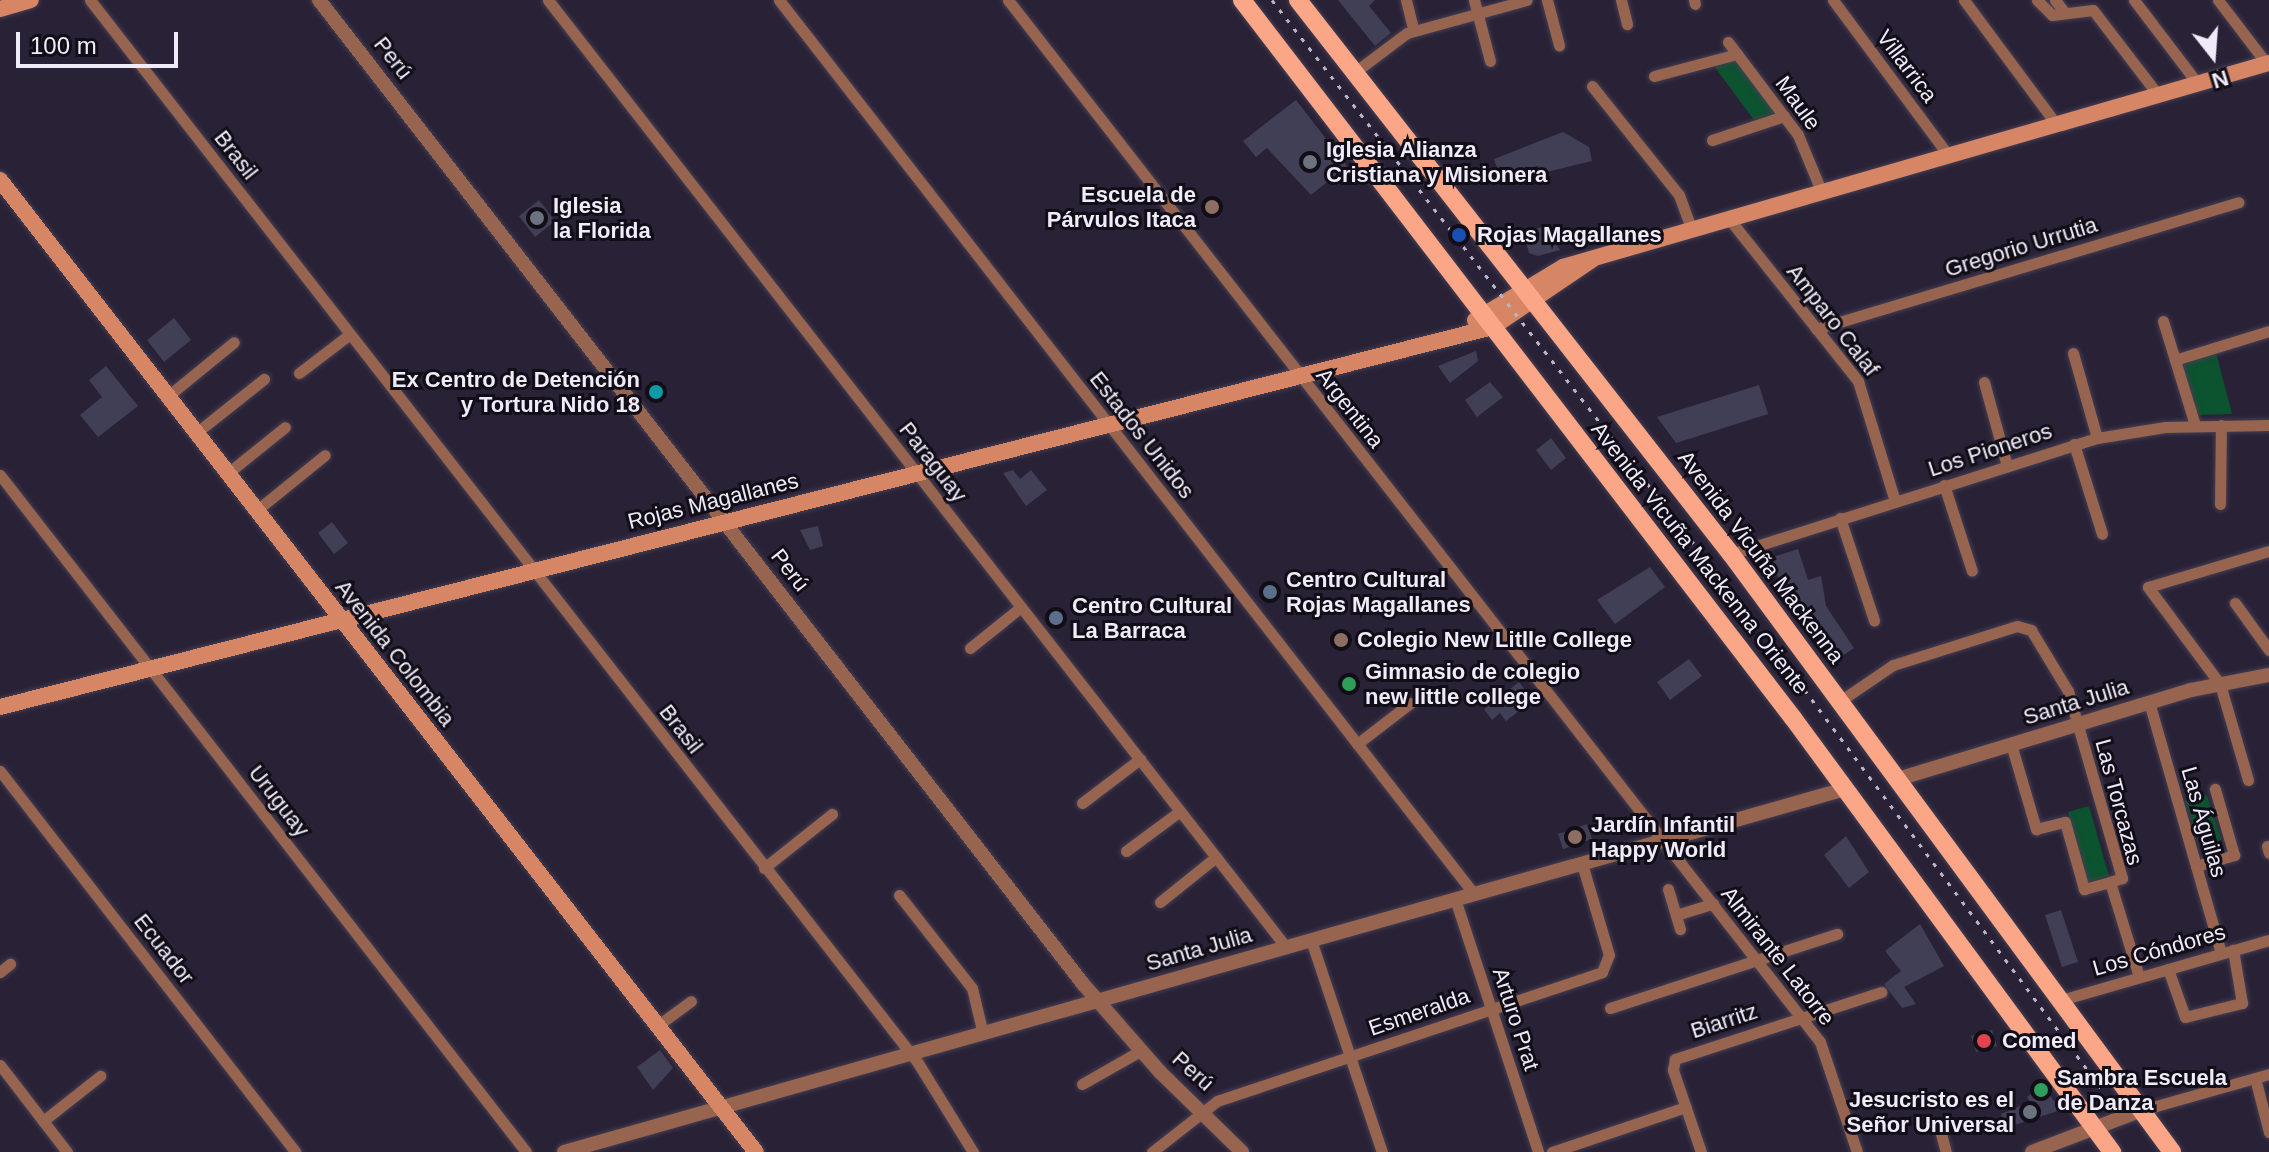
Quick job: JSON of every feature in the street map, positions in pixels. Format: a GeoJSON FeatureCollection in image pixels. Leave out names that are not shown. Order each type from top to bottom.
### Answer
{"type":"FeatureCollection","features":[{"type":"Feature","properties":{"kind":"main road"},"geometry":{"type":"LineString","coordinates":[[0,9],[31,0]]}},
{"type":"Feature","properties":{"kind":"main road","name":"Avenida Vicuña Mackenna Oriente"},"geometry":{"type":"LineString","coordinates":[[1242,0],[1845,789],[2112,1152]]}},
{"type":"Feature","properties":{"kind":"main road","name":"Avenida Vicuña Mackenna"},"geometry":{"type":"LineString","coordinates":[[1298,0],[1731,554],[2172,1152]]}},
{"type":"Feature","properties":{"kind":"main road","name":"Rojas Magallanes"},"geometry":{"type":"LineString","coordinates":[[0,707],[1438,339],[1489,321],[1528,294],[1592,260],[2268,63]]}},
{"type":"Feature","properties":{"kind":"main road","name":"Avenida Colombia"},"geometry":{"type":"LineString","coordinates":[[0,180],[756,1152]]}},
{"type":"Feature","properties":{"kind":"street","name":"Brasil"},"geometry":{"type":"LineString","coordinates":[[90,0],[910,1054],[973,1152]]}},
{"type":"Feature","properties":{"kind":"street","name":"Perú"},"geometry":{"type":"LineString","coordinates":[[319,0],[1098,1001],[1140,1051],[1203,1110],[1242,1152]]}},
{"type":"Feature","properties":{"kind":"street","name":"Paraguay"},"geometry":{"type":"LineString","coordinates":[[548,0],[1286,947]]}},
{"type":"Feature","properties":{"kind":"street","name":"Estados Unidos"},"geometry":{"type":"LineString","coordinates":[[779,0],[1474,894]]}},
{"type":"Feature","properties":{"kind":"street","name":"Argentina"},"geometry":{"type":"LineString","coordinates":[[1008,0],[1662,841]]}},
{"type":"Feature","properties":{"kind":"street"},"geometry":{"type":"LineString","coordinates":[[1406,0],[1414,31]]}},
{"type":"Feature","properties":{"kind":"street"},"geometry":{"type":"LineString","coordinates":[[1474,0],[1490,61]]}},
{"type":"Feature","properties":{"kind":"street"},"geometry":{"type":"LineString","coordinates":[[1355,72],[1414,31],[1527,0]]}},
{"type":"Feature","properties":{"kind":"street"},"geometry":{"type":"LineString","coordinates":[[1547,0],[1559,45]]}},
{"type":"Feature","properties":{"kind":"street"},"geometry":{"type":"LineString","coordinates":[[1621,0],[1627,24]]}},
{"type":"Feature","properties":{"kind":"street","name":"Villarrica"},"geometry":{"type":"LineString","coordinates":[[1833,0],[1949,156]]}},
{"type":"Feature","properties":{"kind":"street"},"geometry":{"type":"LineString","coordinates":[[1964,0],[2057,125]]}},
{"type":"Feature","properties":{"kind":"street"},"geometry":{"type":"LineString","coordinates":[[2037,0],[2048,13],[2093,10],[2158,95]]}},
{"type":"Feature","properties":{"kind":"street"},"geometry":{"type":"LineString","coordinates":[[2055,0],[2065,13]]}},
{"type":"Feature","properties":{"kind":"street"},"geometry":{"type":"LineString","coordinates":[[2134,0],[2198,84]]}},
{"type":"Feature","properties":{"kind":"street"},"geometry":{"type":"LineString","coordinates":[[2218,0],[2268,63]]}},
{"type":"Feature","properties":{"kind":"street","name":"Maule"},"geometry":{"type":"LineString","coordinates":[[1728,42],[1810,155],[1822,193]]}},
{"type":"Feature","properties":{"kind":"street"},"geometry":{"type":"LineString","coordinates":[[1654,76],[1737,54]]}},
{"type":"Feature","properties":{"kind":"street"},"geometry":{"type":"LineString","coordinates":[[1592,86],[1679,195],[1692,231]]}},
{"type":"Feature","properties":{"kind":"street"},"geometry":{"type":"LineString","coordinates":[[1712,140],[1784,116]]}},
{"type":"Feature","properties":{"kind":"street","name":"Gregorio Urrutia"},"geometry":{"type":"LineString","coordinates":[[1816,329],[2238,202]]}},
{"type":"Feature","properties":{"kind":"street","name":"Amparo Calaf"},"geometry":{"type":"LineString","coordinates":[[1730,220],[1863,390],[1895,501]]}},
{"type":"Feature","properties":{"kind":"street"},"geometry":{"type":"LineString","coordinates":[[2163,321],[2195,425]]}},
{"type":"Feature","properties":{"kind":"street"},"geometry":{"type":"LineString","coordinates":[[2175,360],[2269,331]]}},
{"type":"Feature","properties":{"kind":"street"},"geometry":{"type":"LineString","coordinates":[[299,373],[350,334]]}},
{"type":"Feature","properties":{"kind":"street"},"geometry":{"type":"LineString","coordinates":[[168,396],[234,342]]}},
{"type":"Feature","properties":{"kind":"street"},"geometry":{"type":"LineString","coordinates":[[2073,353],[2097,438]]}},
{"type":"Feature","properties":{"kind":"street"},"geometry":{"type":"LineString","coordinates":[[196,433],[264,379]]}},
{"type":"Feature","properties":{"kind":"street"},"geometry":{"type":"LineString","coordinates":[[1984,382],[2007,466]]}},
{"type":"Feature","properties":{"kind":"street","name":"Los Pioneros"},"geometry":{"type":"LineString","coordinates":[[1731,554],[2097,438],[2195,425],[2269,425]]}},
{"type":"Feature","properties":{"kind":"street"},"geometry":{"type":"LineString","coordinates":[[2220,504],[2221,425]]}},
{"type":"Feature","properties":{"kind":"street"},"geometry":{"type":"LineString","coordinates":[[228,473],[285,427]]}},
{"type":"Feature","properties":{"kind":"street"},"geometry":{"type":"LineString","coordinates":[[2074,444],[2102,534]]}},
{"type":"Feature","properties":{"kind":"street"},"geometry":{"type":"LineString","coordinates":[[257,510],[325,455]]}},
{"type":"Feature","properties":{"kind":"street","name":"Uruguay"},"geometry":{"type":"LineString","coordinates":[[0,475],[526,1152]]}},
{"type":"Feature","properties":{"kind":"street"},"geometry":{"type":"LineString","coordinates":[[1944,485],[1972,571]]}},
{"type":"Feature","properties":{"kind":"street"},"geometry":{"type":"LineString","coordinates":[[1840,518],[1874,620]]}},
{"type":"Feature","properties":{"kind":"street"},"geometry":{"type":"LineString","coordinates":[[2248,780],[2220,684],[2148,585],[2269,551]]}},
{"type":"Feature","properties":{"kind":"street"},"geometry":{"type":"LineString","coordinates":[[2235,603],[2269,650]]}},
{"type":"Feature","properties":{"kind":"street"},"geometry":{"type":"LineString","coordinates":[[970,648],[1021,607]]}},
{"type":"Feature","properties":{"kind":"street"},"geometry":{"type":"LineString","coordinates":[[1840,701],[1893,665],[2021,626],[2033,632],[2061,670],[2078,724]]}},
{"type":"Feature","properties":{"kind":"street","name":"Santa Julia"},"geometry":{"type":"LineString","coordinates":[[1898,779],[2149,702],[2269,675]]}},
{"type":"Feature","properties":{"kind":"street","name":"Las Águilas"},"geometry":{"type":"LineString","coordinates":[[2149,702],[2196,866],[2242,1003],[2185,1017],[2168,969]]}},
{"type":"Feature","properties":{"kind":"street"},"geometry":{"type":"LineString","coordinates":[[1357,744],[1410,703]]}},
{"type":"Feature","properties":{"kind":"street","name":"Las Torcazas"},"geometry":{"type":"LineString","coordinates":[[2078,724],[2122,878],[2110,882],[2139,977]]}},
{"type":"Feature","properties":{"kind":"street"},"geometry":{"type":"LineString","coordinates":[[2011,744],[2036,829],[2065,822],[2084,889],[2110,882]]}},
{"type":"Feature","properties":{"kind":"street"},"geometry":{"type":"LineString","coordinates":[[1082,803],[1140,759]]}},
{"type":"Feature","properties":{"kind":"street","name":"Ecuador"},"geometry":{"type":"LineString","coordinates":[[0,771],[296,1152]]}},
{"type":"Feature","properties":{"kind":"street","name":"Santa Julia"},"geometry":{"type":"LineString","coordinates":[[564,1152],[600,1147],[910,1054],[1845,789]]}},
{"type":"Feature","properties":{"kind":"street"},"geometry":{"type":"LineString","coordinates":[[2196,866],[2234,855],[2215,789]]}},
{"type":"Feature","properties":{"kind":"street"},"geometry":{"type":"LineString","coordinates":[[1126,851],[1180,811]]}},
{"type":"Feature","properties":{"kind":"street"},"geometry":{"type":"LineString","coordinates":[[764,868],[832,814]]}},
{"type":"Feature","properties":{"kind":"street","name":"Almirante Latorre"},"geometry":{"type":"LineString","coordinates":[[1662,841],[1826,1052],[1857,1152]]}},
{"type":"Feature","properties":{"kind":"street"},"geometry":{"type":"LineString","coordinates":[[1160,902],[1216,857]]}},
{"type":"Feature","properties":{"kind":"street","name":"Esmeralda"},"geometry":{"type":"LineString","coordinates":[[1152,1152],[1203,1110],[1609,965],[1582,864]]}},
{"type":"Feature","properties":{"kind":"street"},"geometry":{"type":"LineString","coordinates":[[1668,889],[1680,929]]}},
{"type":"Feature","properties":{"kind":"street"},"geometry":{"type":"LineString","coordinates":[[899,895],[972,988],[983,1034]]}},
{"type":"Feature","properties":{"kind":"street","name":"Arturo Prat"},"geometry":{"type":"LineString","coordinates":[[1455,899],[1538,1152]]}},
{"type":"Feature","properties":{"kind":"street"},"geometry":{"type":"LineString","coordinates":[[1676,915],[1713,904]]}},
{"type":"Feature","properties":{"kind":"street"},"geometry":{"type":"LineString","coordinates":[[1610,1008],[1837,934]]}},
{"type":"Feature","properties":{"kind":"street"},"geometry":{"type":"LineString","coordinates":[[1311,940],[1382,1152]]}},
{"type":"Feature","properties":{"kind":"street","name":"Los Cóndores"},"geometry":{"type":"LineString","coordinates":[[2061,1000],[2269,940]]}},
{"type":"Feature","properties":{"kind":"street","name":"Biarritz"},"geometry":{"type":"LineString","coordinates":[[1686,1107],[1673,1061],[1881,992]]}},
{"type":"Feature","properties":{"kind":"street"},"geometry":{"type":"LineString","coordinates":[[657,1026],[691,1001]]}},
{"type":"Feature","properties":{"kind":"street"},"geometry":{"type":"LineString","coordinates":[[1082,1084],[1140,1051]]}},
{"type":"Feature","properties":{"kind":"street"},"geometry":{"type":"LineString","coordinates":[[0,1065],[67,1152]]}},
{"type":"Feature","properties":{"kind":"street"},"geometry":{"type":"LineString","coordinates":[[2032,1152],[2142,1110],[2269,1074]]}},
{"type":"Feature","properties":{"kind":"street"},"geometry":{"type":"LineString","coordinates":[[43,1121],[100,1076]]}},
{"type":"Feature","properties":{"kind":"street"},"geometry":{"type":"LineString","coordinates":[[2255,1078],[2269,1132]]}},
{"type":"Feature","properties":{"kind":"street"},"geometry":{"type":"LineString","coordinates":[[1552,1152],[1686,1107],[1701,1152]]}},
{"type":"Feature","properties":{"kind":"street"},"geometry":{"type":"LineString","coordinates":[[1940,1130],[1946,1152]]}},
{"type":"Feature","properties":{"kind":"green space"},"geometry":{"type":"Polygon","coordinates":[[[1734,59],[1775,113],[1754,120],[1714,66],[1734,59]]]}},
{"type":"Feature","properties":{"kind":"green space"},"geometry":{"type":"Polygon","coordinates":[[[2216,353],[2232,414],[2197,415],[2182,365],[2216,353]]]}},
{"type":"Feature","properties":{"kind":"green space"},"geometry":{"type":"Polygon","coordinates":[[[2207,795],[2223,845],[2203,855],[2185,801],[2207,795]]]}},
{"type":"Feature","properties":{"kind":"green space"},"geometry":{"type":"Polygon","coordinates":[[[2089,806],[2109,876],[2088,882],[2068,812],[2089,806]]]}},
{"type":"Feature","properties":{"kind":"building"},"geometry":{"type":"Polygon","coordinates":[[[1338,0],[1375,0],[1369,6],[1391,33],[1375,46],[1338,0]]]}},
{"type":"Feature","properties":{"kind":"building"},"geometry":{"type":"Polygon","coordinates":[[[1296,100],[1347,166],[1311,195],[1267,148],[1256,157],[1243,141],[1296,100]]]}},
{"type":"Feature","properties":{"kind":"building"},"geometry":{"type":"Polygon","coordinates":[[[1563,132],[1589,147],[1592,161],[1502,183],[1494,159],[1563,132]]]}},
{"type":"Feature","properties":{"kind":"building","name":"Iglesia la Florida"},"geometry":{"type":"Polygon","coordinates":[[[539,200],[555,221],[535,237],[519,216],[539,200]]]}},
{"type":"Feature","properties":{"kind":"building"},"geometry":{"type":"Polygon","coordinates":[[[1545,226],[1560,250],[1538,256],[1529,253],[1523,233],[1545,226]]]}},
{"type":"Feature","properties":{"kind":"building"},"geometry":{"type":"Polygon","coordinates":[[[174,318],[191,340],[164,362],[147,340],[174,318]]]}},
{"type":"Feature","properties":{"kind":"building"},"geometry":{"type":"Polygon","coordinates":[[[1476,351],[1478,361],[1450,383],[1438,366],[1476,351]]]}},
{"type":"Feature","properties":{"kind":"building"},"geometry":{"type":"Polygon","coordinates":[[[106,366],[138,406],[98,437],[80,415],[102,397],[89,380],[106,366]]]}},
{"type":"Feature","properties":{"kind":"building"},"geometry":{"type":"Polygon","coordinates":[[[1490,382],[1503,397],[1477,417],[1465,400],[1490,382]]]}},
{"type":"Feature","properties":{"kind":"building"},"geometry":{"type":"Polygon","coordinates":[[[1759,385],[1768,414],[1676,443],[1657,417],[1759,385]]]}},
{"type":"Feature","properties":{"kind":"building"},"geometry":{"type":"Polygon","coordinates":[[[1551,438],[1566,458],[1551,470],[1536,450],[1551,438]]]}},
{"type":"Feature","properties":{"kind":"building"},"geometry":{"type":"Polygon","coordinates":[[[1013,470],[1020,479],[1031,470],[1047,490],[1026,506],[1003,473],[1013,470]]]}},
{"type":"Feature","properties":{"kind":"building"},"geometry":{"type":"Polygon","coordinates":[[[332,522],[348,543],[334,554],[318,533],[332,522]]]}},
{"type":"Feature","properties":{"kind":"building"},"geometry":{"type":"Polygon","coordinates":[[[818,526],[823,546],[810,550],[800,530],[818,526]]]}},
{"type":"Feature","properties":{"kind":"building"},"geometry":{"type":"Polygon","coordinates":[[[1798,549],[1808,580],[1821,576],[1826,606],[1854,648],[1836,660],[1803,612],[1798,617],[1785,601],[1789,595],[1767,559],[1798,549]]]}},
{"type":"Feature","properties":{"kind":"building"},"geometry":{"type":"Polygon","coordinates":[[[1650,567],[1665,587],[1615,624],[1597,600],[1650,567]]]}},
{"type":"Feature","properties":{"kind":"building"},"geometry":{"type":"Polygon","coordinates":[[[1689,659],[1702,676],[1670,700],[1657,682],[1689,659]]]}},
{"type":"Feature","properties":{"kind":"building"},"geometry":{"type":"Polygon","coordinates":[[[1519,682],[1533,700],[1506,721],[1500,713],[1492,720],[1484,709],[1519,682]]]}},
{"type":"Feature","properties":{"kind":"building","name":"Jardín Infantil Happy World"},"geometry":{"type":"Polygon","coordinates":[[[1587,824],[1592,839],[1563,849],[1558,834],[1587,824]]]}},
{"type":"Feature","properties":{"kind":"building"},"geometry":{"type":"Polygon","coordinates":[[[1846,836],[1869,872],[1849,888],[1824,855],[1846,836]]]}},
{"type":"Feature","properties":{"kind":"building"},"geometry":{"type":"Polygon","coordinates":[[[2061,910],[2078,962],[2062,967],[2045,915],[2061,910]]]}},
{"type":"Feature","properties":{"kind":"building"},"geometry":{"type":"Polygon","coordinates":[[[1920,924],[1944,966],[1904,987],[1916,1004],[1902,1008],[1884,984],[1901,971],[1885,951],[1920,924]]]}},
{"type":"Feature","properties":{"kind":"building","name":"Comed"},"geometry":{"type":"Polygon","coordinates":[[[1992,1030],[1997,1046],[1976,1052],[1971,1036],[1992,1030]]]}},
{"type":"Feature","properties":{"kind":"building"},"geometry":{"type":"Polygon","coordinates":[[[660,1050],[673,1068],[653,1090],[637,1067],[660,1050]]]}},
{"type":"Feature","properties":{"kind":"building","name":"Jesucristo es el Señor Universal"},"geometry":{"type":"Polygon","coordinates":[[[2042,1085],[2061,1110],[2005,1128],[2001,1114],[2030,1102],[2027,1097],[2042,1085]]]}},
{"type":"Feature","properties":{"kind":"railway"},"geometry":{"type":"LineString","coordinates":[[1272,0],[1740,603],[2101,1088]]}},
{"type":"Feature","properties":{"kind":"place","name":"Iglesia Alianza Cristiana y Misionera"},"geometry":{"type":"Point","coordinates":[1310,162]}},
{"type":"Feature","properties":{"kind":"place","name":"Escuela de Párvulos Itaca"},"geometry":{"type":"Point","coordinates":[1212,207]}},
{"type":"Feature","properties":{"kind":"place","name":"Iglesia la Florida"},"geometry":{"type":"Point","coordinates":[537,218]}},
{"type":"Feature","properties":{"kind":"place","name":"Rojas Magallanes"},"geometry":{"type":"Point","coordinates":[1459,235]}},
{"type":"Feature","properties":{"kind":"place","name":"Ex Centro de Detención y Tortura Nido 18"},"geometry":{"type":"Point","coordinates":[656,392]}},
{"type":"Feature","properties":{"kind":"place","name":"Centro Cultural Rojas Magallanes"},"geometry":{"type":"Point","coordinates":[1270,592]}},
{"type":"Feature","properties":{"kind":"place","name":"Centro Cultural La Barraca"},"geometry":{"type":"Point","coordinates":[1056,618]}},
{"type":"Feature","properties":{"kind":"place","name":"Colegio New Litlle College"},"geometry":{"type":"Point","coordinates":[1341,640]}},
{"type":"Feature","properties":{"kind":"place","name":"Gimnasio de colegio new little college"},"geometry":{"type":"Point","coordinates":[1349,684]}},
{"type":"Feature","properties":{"kind":"place","name":"Jardín Infantil Happy World"},"geometry":{"type":"Point","coordinates":[1575,837]}},
{"type":"Feature","properties":{"kind":"place","name":"Comed"},"geometry":{"type":"Point","coordinates":[1984,1041]}},
{"type":"Feature","properties":{"kind":"place","name":"Sambra Escuela de Danza"},"geometry":{"type":"Point","coordinates":[2041,1090]}},
{"type":"Feature","properties":{"kind":"place","name":"Jesucristo es el Señor Universal"},"geometry":{"type":"Point","coordinates":[2030,1112]}}]}
